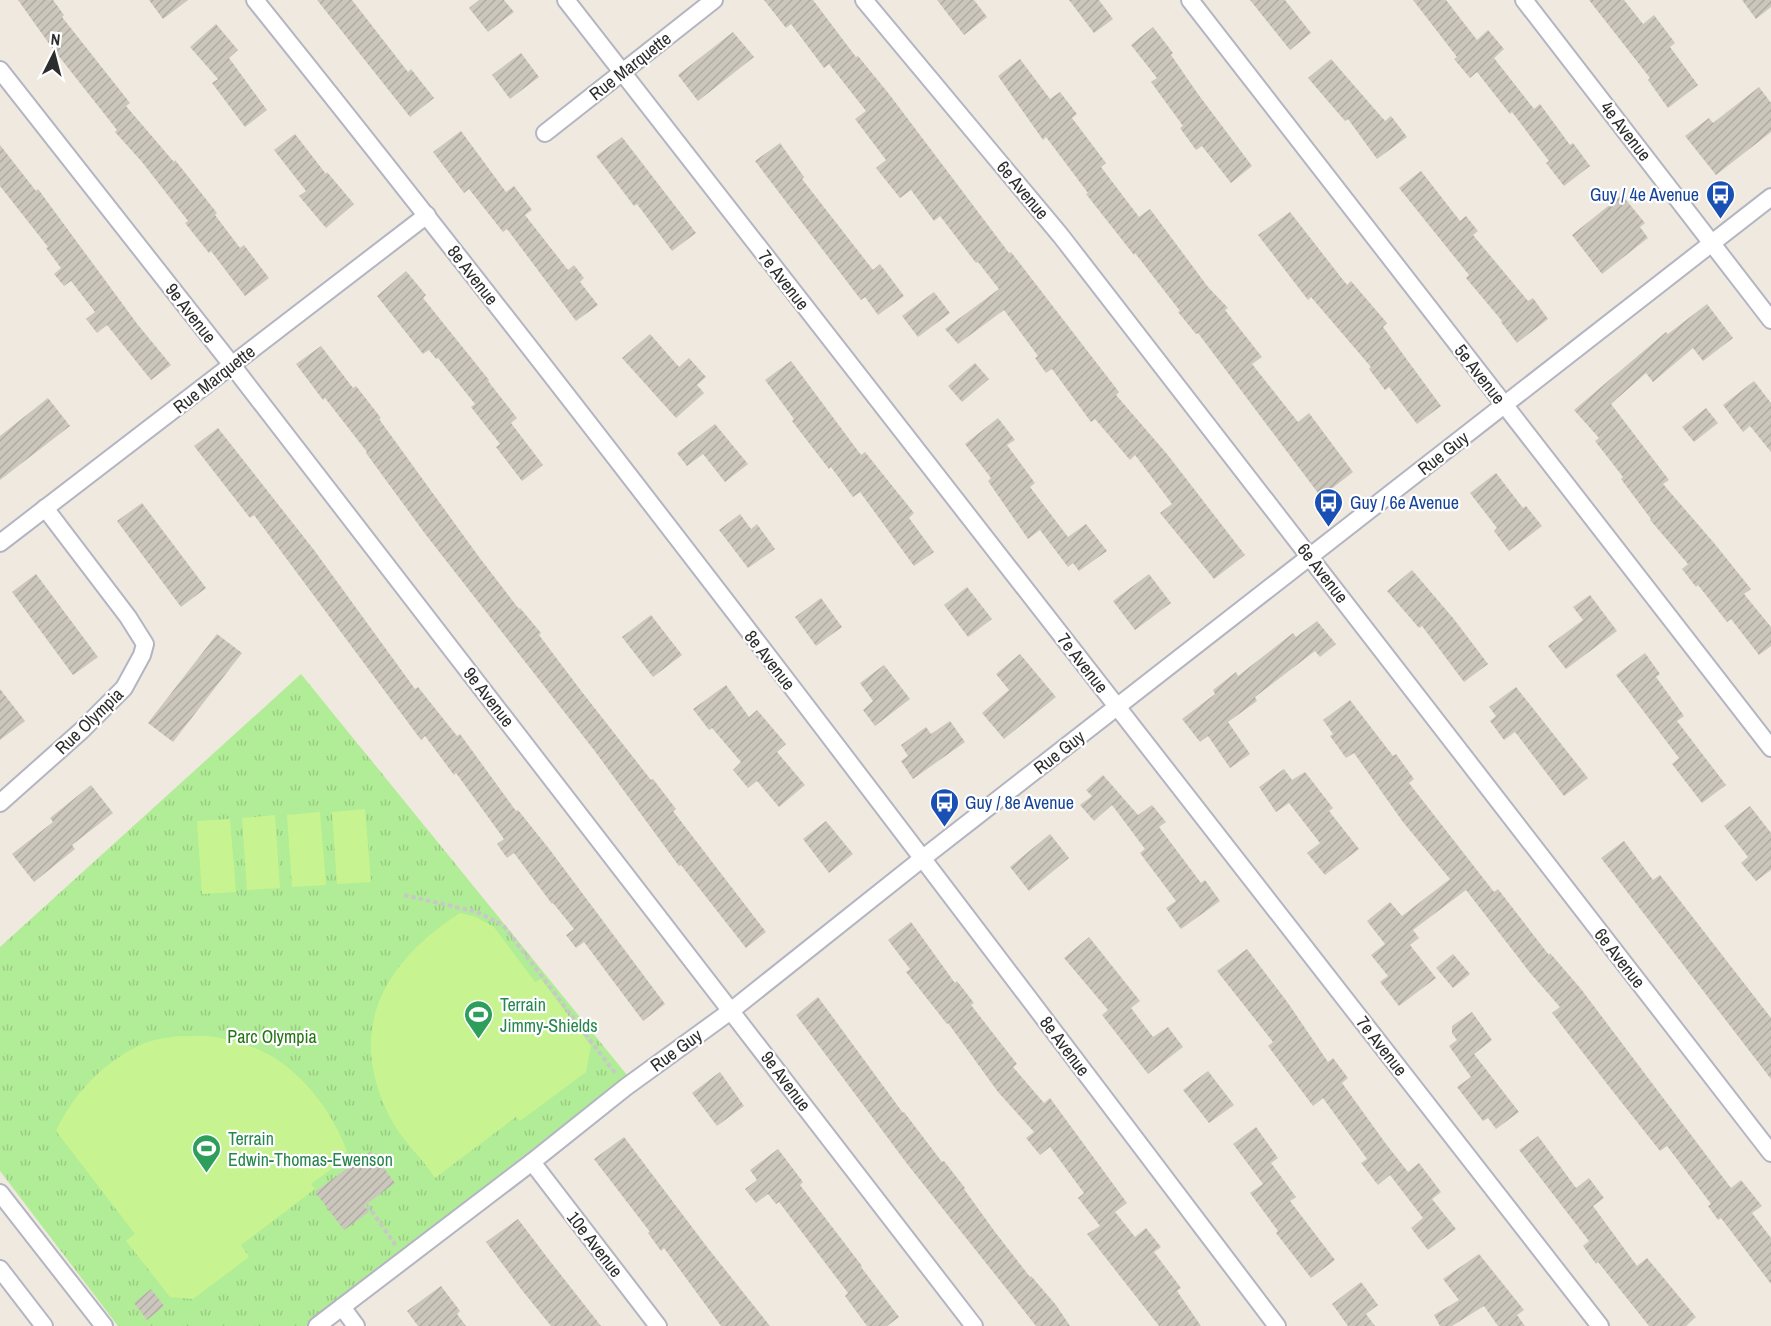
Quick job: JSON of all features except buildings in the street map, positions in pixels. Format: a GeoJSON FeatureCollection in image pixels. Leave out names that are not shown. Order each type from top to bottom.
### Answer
{"type":"FeatureCollection","features":[{"type":"Feature","properties":{"kind":"street","name":"8e Avenue"},"geometry":{"type":"LineString","coordinates":[[255,0],[427,215],[923,858],[1277,1326]]}},
{"type":"Feature","properties":{"kind":"street","name":"7e Avenue"},"geometry":{"type":"LineString","coordinates":[[566,0],[1600,1326]]}},
{"type":"Feature","properties":{"kind":"street","name":"Rue Marquette"},"geometry":{"type":"LineString","coordinates":[[545,133],[714,0]]}},
{"type":"Feature","properties":{"kind":"street","name":"6e Avenue"},"geometry":{"type":"LineString","coordinates":[[864,0],[1061,236],[1771,1153]]}},
{"type":"Feature","properties":{"kind":"street","name":"5e Avenue"},"geometry":{"type":"LineString","coordinates":[[1190,0],[1771,748]]}},
{"type":"Feature","properties":{"kind":"street","name":"4e Avenue"},"geometry":{"type":"LineString","coordinates":[[1524,0],[1771,320]]}},
{"type":"Feature","properties":{"kind":"street","name":"9e Avenue"},"geometry":{"type":"LineString","coordinates":[[0,70],[232,365],[974,1326]]}},
{"type":"Feature","properties":{"kind":"street","name":"Rue Guy"},"geometry":{"type":"LineString","coordinates":[[317,1326],[532,1162],[626,1087],[732,1010],[923,858],[1771,197]]}},
{"type":"Feature","properties":{"kind":"street","name":"Rue Marquette"},"geometry":{"type":"LineString","coordinates":[[0,543],[427,215]]}},
{"type":"Feature","properties":{"kind":"street","name":"Rue Olympia"},"geometry":{"type":"LineString","coordinates":[[0,803],[81,731],[124,688],[142,655],[145,644],[128,616],[45,508]]}},
{"type":"Feature","properties":{"kind":"street","name":"10e Avenue"},"geometry":{"type":"LineString","coordinates":[[532,1162],[658,1326]]}},
{"type":"Feature","properties":{"kind":"street"},"geometry":{"type":"LineString","coordinates":[[0,1193],[104,1326]]}},
{"type":"Feature","properties":{"kind":"street"},"geometry":{"type":"LineString","coordinates":[[0,1269],[44,1326]]}},
{"type":"Feature","properties":{"kind":"street"},"geometry":{"type":"LineString","coordinates":[[342,1307],[356,1326]]}},
{"type":"Feature","properties":{"kind":"path"},"geometry":{"type":"LineString","coordinates":[[404,895],[477,912],[503,925],[626,1087]]}},
{"type":"Feature","properties":{"kind":"path"},"geometry":{"type":"LineString","coordinates":[[367,1209],[369,1207],[405,1259]]}},
{"type":"Feature","properties":{"kind":"green space","name":"Parc Olympia"},"geometry":{"type":"Polygon","coordinates":[[[301,674],[627,1075],[306,1326],[118,1326],[0,1171],[0,947],[301,674]]]}},
{"type":"Feature","properties":{"kind":"green space"},"geometry":{"type":"Polygon","coordinates":[[[365,809],[371,882],[337,884],[332,812],[365,809]]]}},
{"type":"Feature","properties":{"kind":"green space"},"geometry":{"type":"Polygon","coordinates":[[[320,812],[326,885],[292,887],[287,815],[320,812]]]}},
{"type":"Feature","properties":{"kind":"green space"},"geometry":{"type":"Polygon","coordinates":[[[275,815],[280,888],[247,890],[242,818],[275,815]]]}},
{"type":"Feature","properties":{"kind":"green space"},"geometry":{"type":"Polygon","coordinates":[[[230,819],[236,892],[202,894],[197,821],[230,819]]]}},
{"type":"Feature","properties":{"kind":"green space","name":"Terrain Jimmy-Shields"},"geometry":{"type":"Polygon","coordinates":[[[460,913],[476,917],[494,927],[535,982],[541,979],[591,1046],[586,1072],[520,1121],[516,1117],[435,1178],[393,1123],[379,1090],[372,1059],[372,1030],[378,1003],[391,978],[409,955],[432,933],[460,913]]]}},
{"type":"Feature","properties":{"kind":"green space","name":"Terrain Edwin-Thomas-Ewenson"},"geometry":{"type":"Polygon","coordinates":[[[178,1036],[206,1036],[237,1042],[267,1053],[285,1065],[297,1075],[326,1110],[347,1151],[341,1162],[311,1184],[315,1189],[241,1245],[249,1257],[193,1299],[170,1297],[126,1241],[135,1234],[56,1131],[72,1103],[82,1091],[117,1058],[145,1043],[178,1036]]]}},
{"type":"Feature","properties":{"kind":"place","name":"Guy / 4e Avenue"},"geometry":{"type":"Point","coordinates":[1720,220]}},
{"type":"Feature","properties":{"kind":"place","name":"Guy / 6e Avenue"},"geometry":{"type":"Point","coordinates":[1329,528]}},
{"type":"Feature","properties":{"kind":"place","name":"Guy / 8e Avenue"},"geometry":{"type":"Point","coordinates":[944,828]}},
{"type":"Feature","properties":{"kind":"place","name":"Terrain Jimmy-Shields"},"geometry":{"type":"Point","coordinates":[479,1040]}},
{"type":"Feature","properties":{"kind":"place","name":"Terrain Edwin-Thomas-Ewenson"},"geometry":{"type":"Point","coordinates":[207,1174]}}]}
